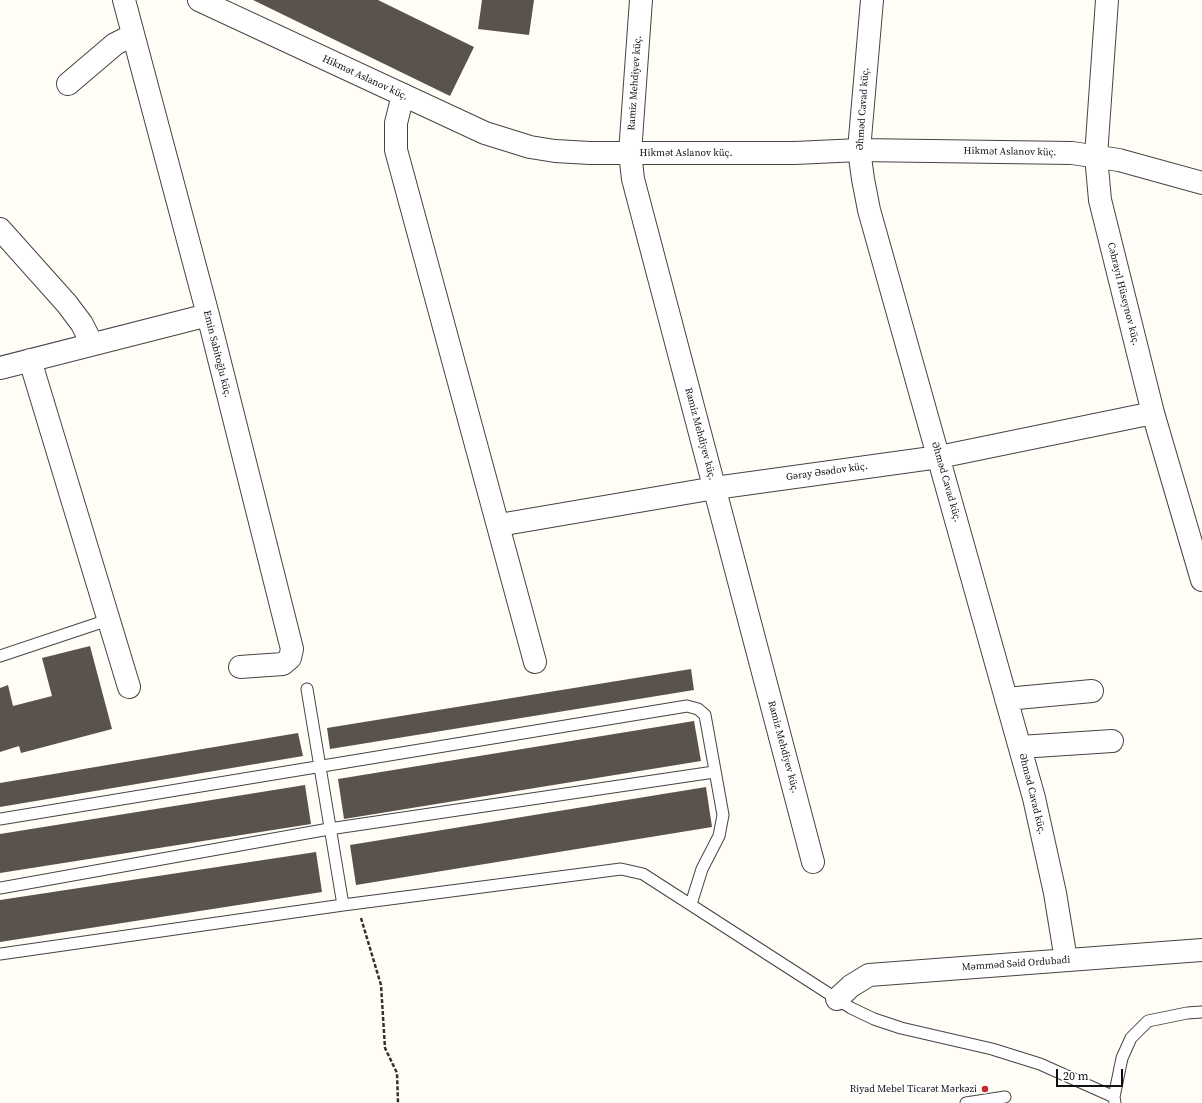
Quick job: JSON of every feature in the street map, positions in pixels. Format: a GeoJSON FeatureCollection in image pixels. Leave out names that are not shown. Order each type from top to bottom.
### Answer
{"type":"FeatureCollection","features":[{"type":"Feature","properties":{"kind":"street","name":"Emin Sabitoğlu küç."},"geometry":{"type":"LineString","coordinates":[[124,0],[208,315],[292,649],[290,658],[283,664],[240,666]]}},
{"type":"Feature","properties":{"kind":"street","name":"Hikmət Aslanov küç."},"geometry":{"type":"LineString","coordinates":[[199,0],[485,133],[530,147],[555,151],[630,153],[795,153],[859,150],[1072,153],[1120,160],[1202,184]]}},
{"type":"Feature","properties":{"kind":"street","name":"Ramiz Mehdiyev küç."},"geometry":{"type":"LineString","coordinates":[[641,0],[630,153],[637,199],[715,488],[813,862]]}},
{"type":"Feature","properties":{"kind":"street","name":"Əhməd Cavad küç."},"geometry":{"type":"LineString","coordinates":[[872,0],[859,150],[869,210],[1034,798],[1055,893],[1066,960]]}},
{"type":"Feature","properties":{"kind":"street","name":"Cəbrayıl Hüseynov küç."},"geometry":{"type":"LineString","coordinates":[[1107,0],[1096,156],[1100,200],[1153,413],[1202,580]]}},
{"type":"Feature","properties":{"kind":"street"},"geometry":{"type":"LineString","coordinates":[[68,84],[115,44],[133,35]]}},
{"type":"Feature","properties":{"kind":"street"},"geometry":{"type":"LineString","coordinates":[[403,96],[396,123],[396,150],[535,662]]}},
{"type":"Feature","properties":{"kind":"street"},"geometry":{"type":"LineString","coordinates":[[0,229],[67,304],[82,324],[92,344]]}},
{"type":"Feature","properties":{"kind":"street"},"geometry":{"type":"LineString","coordinates":[[0,368],[208,315]]}},
{"type":"Feature","properties":{"kind":"street"},"geometry":{"type":"LineString","coordinates":[[30,360],[128,687]]}},
{"type":"Feature","properties":{"kind":"street","name":"Gəray Əsədov küç."},"geometry":{"type":"LineString","coordinates":[[498,525],[715,488],[939,457],[1153,413]]}},
{"type":"Feature","properties":{"kind":"street"},"geometry":{"type":"LineString","coordinates":[[1006,698],[1092,691]]}},
{"type":"Feature","properties":{"kind":"street"},"geometry":{"type":"LineString","coordinates":[[1020,747],[1112,741]]}},
{"type":"Feature","properties":{"kind":"street","name":"Məmməd Səid Ordubadi"},"geometry":{"type":"LineString","coordinates":[[837,999],[851,986],[869,975],[1202,950]]}},
{"type":"Feature","properties":{"kind":"lane"},"geometry":{"type":"LineString","coordinates":[[0,656],[108,620]]}},
{"type":"Feature","properties":{"kind":"lane"},"geometry":{"type":"LineString","coordinates":[[307,689],[329,829],[343,905]]}},
{"type":"Feature","properties":{"kind":"lane"},"geometry":{"type":"LineString","coordinates":[[0,819],[687,706],[698,709],[705,714],[714,772],[723,815],[719,836],[702,869],[691,904]]}},
{"type":"Feature","properties":{"kind":"lane"},"geometry":{"type":"LineString","coordinates":[[0,888],[329,829],[714,772]]}},
{"type":"Feature","properties":{"kind":"lane"},"geometry":{"type":"LineString","coordinates":[[0,954],[343,905],[622,869],[643,874],[837,999],[874,1019],[901,1028],[992,1049],[1040,1064],[1115,1100],[1122,1058],[1131,1038],[1148,1021],[1187,1013],[1202,1012]]}},
{"type":"Feature","properties":{"kind":"lane"},"geometry":{"type":"LineString","coordinates":[[966,1103],[1005,1097]]}},
{"type":"Feature","properties":{"kind":"path"},"geometry":{"type":"LineString","coordinates":[[343,905],[361,917],[381,985],[385,1048],[397,1073],[398,1103]]}},
{"type":"Feature","properties":{"kind":"building"},"geometry":{"type":"Polygon","coordinates":[[[253,0],[378,0],[474,47],[450,96],[253,0]]]}},
{"type":"Feature","properties":{"kind":"building"},"geometry":{"type":"Polygon","coordinates":[[[482,0],[534,0],[529,35],[478,29],[482,0]]]}},
{"type":"Feature","properties":{"kind":"building"},"geometry":{"type":"Polygon","coordinates":[[[90,646],[112,729],[21,753],[19,746],[0,752],[0,688],[8,685],[13,706],[52,696],[42,658],[90,646]]]}},
{"type":"Feature","properties":{"kind":"building"},"geometry":{"type":"Polygon","coordinates":[[[691,669],[694,690],[330,749],[327,728],[691,669]]]}},
{"type":"Feature","properties":{"kind":"building"},"geometry":{"type":"Polygon","coordinates":[[[694,721],[701,761],[344,819],[338,779],[694,721]]]}},
{"type":"Feature","properties":{"kind":"building"},"geometry":{"type":"Polygon","coordinates":[[[298,733],[303,756],[0,807],[0,783],[298,733]]]}},
{"type":"Feature","properties":{"kind":"building"},"geometry":{"type":"Polygon","coordinates":[[[305,785],[311,824],[0,873],[0,834],[305,785]]]}},
{"type":"Feature","properties":{"kind":"building"},"geometry":{"type":"Polygon","coordinates":[[[706,787],[712,827],[356,885],[350,845],[706,787]]]}},
{"type":"Feature","properties":{"kind":"building"},"geometry":{"type":"Polygon","coordinates":[[[316,852],[322,892],[0,942],[0,900],[316,852]]]}},
{"type":"Feature","properties":{"kind":"place","name":"Riyad Mebel Ticarət Mərkəzi"},"geometry":{"type":"Point","coordinates":[985,1089]}}]}
